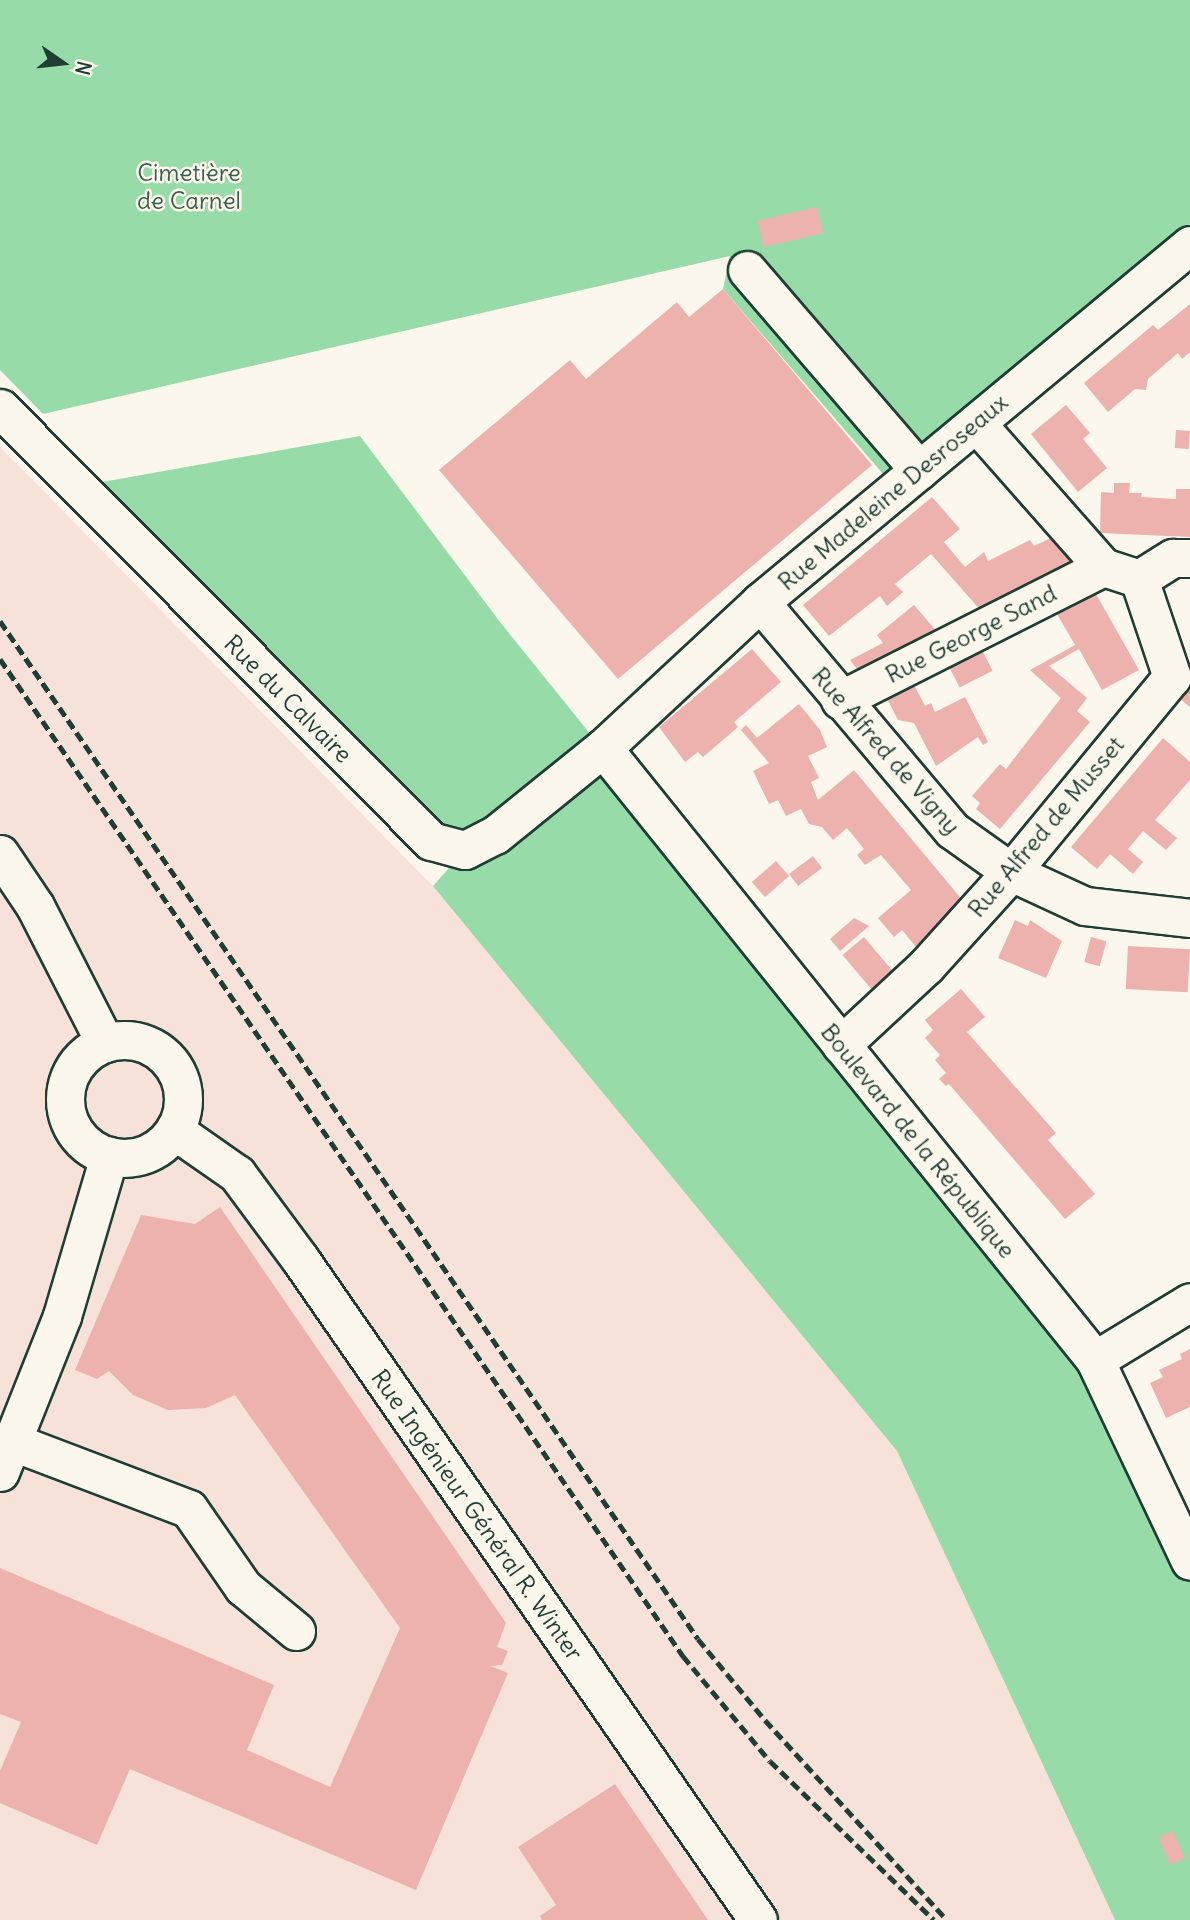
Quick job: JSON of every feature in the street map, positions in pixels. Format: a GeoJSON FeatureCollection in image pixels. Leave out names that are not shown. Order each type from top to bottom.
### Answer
{"type":"FeatureCollection","features":[{"type":"Feature","properties":{"kind":"street","name":"Rue Madeleine Desroseaux"},"geometry":{"type":"LineString","coordinates":[[603,748],[760,603],[1190,245]]}},
{"type":"Feature","properties":{"kind":"street"},"geometry":{"type":"LineString","coordinates":[[747,270],[919,470]]}},
{"type":"Feature","properties":{"kind":"street","name":"Rue du Calvaire"},"geometry":{"type":"LineString","coordinates":[[0,408],[431,841],[465,850],[495,835],[603,748]]}},
{"type":"Feature","properties":{"kind":"street"},"geometry":{"type":"LineString","coordinates":[[976,423],[1103,567],[1139,579],[1173,558],[1190,558]]}},
{"type":"Feature","properties":{"kind":"street","name":"Rue George Sand"},"geometry":{"type":"LineString","coordinates":[[840,700],[1103,567]]}},
{"type":"Feature","properties":{"kind":"street","name":"Rue Alfred de Musset"},"geometry":{"type":"LineString","coordinates":[[841,1045],[926,966],[1011,872],[1172,677],[1139,579]]}},
{"type":"Feature","properties":{"kind":"street","name":"Rue Alfred de Vigny"},"geometry":{"type":"LineString","coordinates":[[760,603],[952,830],[1011,872],[1085,906],[1190,918]]}},
{"type":"Feature","properties":{"kind":"street","name":"Boulevard de la République"},"geometry":{"type":"LineString","coordinates":[[603,748],[1095,1360],[1190,1561]]}},
{"type":"Feature","properties":{"kind":"street"},"geometry":{"type":"LineString","coordinates":[[0,854],[34,906],[105,1043]]}},
{"type":"Feature","properties":{"kind":"street"},"geometry":{"type":"LineString","coordinates":[[127,1039],[145,1043],[172,1064],[183,1098],[174,1130],[166,1143],[142,1155],[109,1156],[85,1143],[75,1131],[65,1100],[73,1069],[82,1057],[105,1043],[127,1039]]}},
{"type":"Feature","properties":{"kind":"street","name":"Rue Ingénieur Général R. Winter"},"geometry":{"type":"LineString","coordinates":[[174,1130],[237,1174],[300,1259],[758,1920]]}},
{"type":"Feature","properties":{"kind":"street"},"geometry":{"type":"LineString","coordinates":[[109,1156],[62,1316],[6,1457],[189,1509],[243,1587],[296,1631]]}},
{"type":"Feature","properties":{"kind":"street"},"geometry":{"type":"LineString","coordinates":[[1095,1360],[1190,1302]]}},
{"type":"Feature","properties":{"kind":"shaded area"},"geometry":{"type":"Polygon","coordinates":[[[0,447],[433,886],[897,1451],[1115,1920],[0,1920],[0,447]]]}},
{"type":"Feature","properties":{"kind":"green space","name":"Cimetière de Carnel"},"geometry":{"type":"Polygon","coordinates":[[[0,0],[1190,0],[1190,224],[976,423],[896,489],[723,289],[730,256],[43,414],[0,370],[0,0]]]}},
{"type":"Feature","properties":{"kind":"green space"},"geometry":{"type":"Polygon","coordinates":[[[360,436],[500,622],[1095,1360],[1190,1561],[1190,1920],[1115,1920],[897,1451],[433,886],[464,851],[80,486],[360,436]]]}},
{"type":"Feature","properties":{"kind":"building"},"geometry":{"type":"Polygon","coordinates":[[[817,207],[823,233],[764,247],[758,221],[817,207]]]}},
{"type":"Feature","properties":{"kind":"building"},"geometry":{"type":"Polygon","coordinates":[[[723,289],[872,465],[618,679],[439,470],[570,360],[586,379],[677,302],[689,317],[723,289]]]}},
{"type":"Feature","properties":{"kind":"building"},"geometry":{"type":"Polygon","coordinates":[[[1190,304],[1190,352],[1182,359],[1178,353],[1148,379],[1146,390],[1135,389],[1108,412],[1084,383],[1153,325],[1158,330],[1190,304]]]}},
{"type":"Feature","properties":{"kind":"building"},"geometry":{"type":"Polygon","coordinates":[[[1066,405],[1090,433],[1083,439],[1107,468],[1078,492],[1031,434],[1066,405]]]}},
{"type":"Feature","properties":{"kind":"building"},"geometry":{"type":"Polygon","coordinates":[[[1176,430],[1190,431],[1189,449],[1175,448],[1176,430]]]}},
{"type":"Feature","properties":{"kind":"building"},"geometry":{"type":"Polygon","coordinates":[[[1114,483],[1130,483],[1129,493],[1142,493],[1141,497],[1176,499],[1176,489],[1190,489],[1190,537],[1100,533],[1101,492],[1114,493],[1114,483]]]}},
{"type":"Feature","properties":{"kind":"building"},"geometry":{"type":"Polygon","coordinates":[[[932,497],[960,529],[944,542],[965,567],[984,552],[988,561],[1030,540],[1034,546],[1055,536],[1078,564],[982,612],[931,554],[895,584],[903,592],[887,606],[880,596],[829,636],[803,605],[932,497]]]}},
{"type":"Feature","properties":{"kind":"building"},"geometry":{"type":"Polygon","coordinates":[[[1092,587],[1139,670],[1102,690],[1079,649],[1049,666],[1087,698],[1077,711],[1090,722],[1000,829],[976,809],[980,803],[972,796],[1000,764],[1006,769],[1061,698],[1030,670],[1075,645],[1053,607],[1092,587]]]}},
{"type":"Feature","properties":{"kind":"building"},"geometry":{"type":"Polygon","coordinates":[[[914,605],[939,634],[861,674],[850,660],[883,643],[877,635],[914,605]]]}},
{"type":"Feature","properties":{"kind":"building"},"geometry":{"type":"Polygon","coordinates":[[[979,644],[993,671],[960,688],[946,661],[979,644]]]}},
{"type":"Feature","properties":{"kind":"building"},"geometry":{"type":"Polygon","coordinates":[[[752,649],[781,682],[734,722],[738,727],[703,757],[698,752],[685,762],[659,727],[752,649]]]}},
{"type":"Feature","properties":{"kind":"building"},"geometry":{"type":"Polygon","coordinates":[[[911,679],[925,706],[931,703],[935,712],[965,697],[988,742],[983,745],[978,737],[936,766],[914,723],[898,720],[884,693],[911,679]]]}},
{"type":"Feature","properties":{"kind":"building"},"geometry":{"type":"Polygon","coordinates":[[[1186,683],[1190,686],[1190,707],[1175,695],[1186,683]]]}},
{"type":"Feature","properties":{"kind":"building"},"geometry":{"type":"Polygon","coordinates":[[[799,704],[820,730],[827,747],[808,756],[819,778],[811,782],[818,800],[854,770],[964,902],[921,953],[902,930],[894,937],[878,918],[911,890],[881,855],[865,865],[857,855],[864,849],[847,828],[833,840],[822,827],[809,824],[801,809],[786,816],[778,800],[769,804],[753,771],[769,763],[741,730],[746,725],[757,738],[799,704]]]}},
{"type":"Feature","properties":{"kind":"building"},"geometry":{"type":"Polygon","coordinates":[[[1163,738],[1190,762],[1190,780],[1155,820],[1177,838],[1166,850],[1143,831],[1128,849],[1143,862],[1133,874],[1110,854],[1097,869],[1071,847],[1163,738]]]}},
{"type":"Feature","properties":{"kind":"building"},"geometry":{"type":"Polygon","coordinates":[[[813,856],[822,868],[798,886],[789,874],[813,856]]]}},
{"type":"Feature","properties":{"kind":"building"},"geometry":{"type":"Polygon","coordinates":[[[776,861],[789,876],[765,897],[752,882],[776,861]]]}},
{"type":"Feature","properties":{"kind":"building"},"geometry":{"type":"Polygon","coordinates":[[[854,918],[869,926],[840,951],[830,939],[854,918]]]}},
{"type":"Feature","properties":{"kind":"building"},"geometry":{"type":"Polygon","coordinates":[[[1015,920],[1028,926],[1030,920],[1062,941],[1046,978],[998,958],[1015,920]]]}},
{"type":"Feature","properties":{"kind":"building"},"geometry":{"type":"Polygon","coordinates":[[[864,937],[897,977],[876,995],[843,955],[864,937]]]}},
{"type":"Feature","properties":{"kind":"building"},"geometry":{"type":"Polygon","coordinates":[[[1091,937],[1106,941],[1100,966],[1084,962],[1091,937]]]}},
{"type":"Feature","properties":{"kind":"building"},"geometry":{"type":"Polygon","coordinates":[[[1128,946],[1190,949],[1188,992],[1126,989],[1128,946]]]}},
{"type":"Feature","properties":{"kind":"building"},"geometry":{"type":"Polygon","coordinates":[[[961,989],[985,1017],[967,1032],[1056,1133],[1048,1140],[1095,1194],[1065,1219],[949,1084],[946,1086],[939,1079],[946,1073],[935,1060],[940,1055],[925,1038],[933,1030],[925,1020],[961,989]]]}},
{"type":"Feature","properties":{"kind":"building"},"geometry":{"type":"Polygon","coordinates":[[[220,1207],[506,1623],[497,1647],[508,1651],[502,1665],[490,1666],[508,1673],[416,1890],[130,1769],[97,1845],[0,1803],[0,1771],[21,1722],[0,1714],[0,1568],[274,1685],[247,1750],[330,1787],[400,1628],[235,1395],[206,1408],[168,1410],[133,1395],[109,1371],[97,1379],[75,1370],[141,1215],[195,1224],[220,1207]]]}},
{"type":"Feature","properties":{"kind":"building"},"geometry":{"type":"Polygon","coordinates":[[[1190,1349],[1190,1407],[1166,1418],[1150,1383],[1163,1377],[1159,1370],[1182,1359],[1180,1354],[1190,1349]]]}},
{"type":"Feature","properties":{"kind":"building"},"geometry":{"type":"Polygon","coordinates":[[[615,1784],[708,1920],[542,1920],[540,1916],[556,1905],[518,1847],[615,1784]]]}},
{"type":"Feature","properties":{"kind":"building"},"geometry":{"type":"Polygon","coordinates":[[[1173,1831],[1185,1859],[1170,1865],[1158,1837],[1173,1831]]]}},
{"type":"Feature","properties":{"kind":"railway"},"geometry":{"type":"LineString","coordinates":[[0,621],[698,1639],[765,1720],[947,1920]]}},
{"type":"Feature","properties":{"kind":"railway"},"geometry":{"type":"LineString","coordinates":[[0,659],[683,1656],[770,1761],[934,1920]]}}]}
